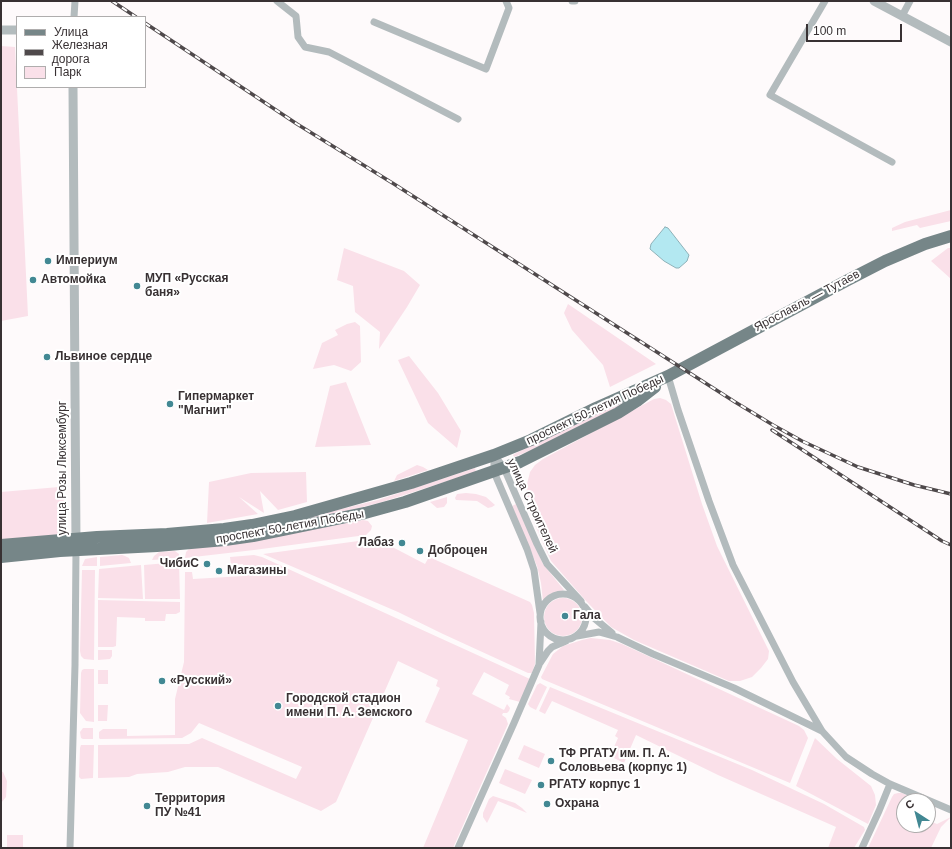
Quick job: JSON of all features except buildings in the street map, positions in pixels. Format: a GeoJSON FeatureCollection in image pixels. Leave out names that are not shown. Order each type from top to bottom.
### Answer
{"type":"FeatureCollection","features":[{"type":"Feature","properties":{"kind":"main road","name":"Ярославль — Тутаев"},"geometry":{"type":"LineString","coordinates":[[668,376],[846,280],[903,253],[951,236]]}},
{"type":"Feature","properties":{"kind":"main road","name":"проспект 50-летия Победы"},"geometry":{"type":"LineString","coordinates":[[1,545],[182,544],[254,536],[365,513],[405,502],[499,470],[537,454],[618,413],[637,401],[668,376]]}},
{"type":"Feature","properties":{"kind":"main road","name":"проспект 50-летия Победы"},"geometry":{"type":"LineString","coordinates":[[1,557],[76,544],[224,529],[295,516],[376,494],[494,456],[668,376]]}},
{"type":"Feature","properties":{"kind":"street"},"geometry":{"type":"LineString","coordinates":[[74,16],[75,1]]}},
{"type":"Feature","properties":{"kind":"street"},"geometry":{"type":"LineString","coordinates":[[278,1],[296,16],[298,37],[305,47],[329,52],[458,119]]}},
{"type":"Feature","properties":{"kind":"street"},"geometry":{"type":"LineString","coordinates":[[374,22],[486,69],[510,8],[506,1]]}},
{"type":"Feature","properties":{"kind":"street"},"geometry":{"type":"LineString","coordinates":[[826,1],[770,95],[892,162]]}},
{"type":"Feature","properties":{"kind":"street"},"geometry":{"type":"LineString","coordinates":[[874,1],[951,42]]}},
{"type":"Feature","properties":{"kind":"street"},"geometry":{"type":"LineString","coordinates":[[902,16],[910,1]]}},
{"type":"Feature","properties":{"kind":"street"},"geometry":{"type":"LineString","coordinates":[[1,30],[16,30]]}},
{"type":"Feature","properties":{"kind":"street","name":"улица Розы Люксембург"},"geometry":{"type":"LineString","coordinates":[[70,848],[75,666],[76,544],[73,88]]}},
{"type":"Feature","properties":{"kind":"street"},"geometry":{"type":"LineString","coordinates":[[668,376],[709,501],[733,565],[793,682],[822,731],[846,757],[890,784],[951,810]]}},
{"type":"Feature","properties":{"kind":"street","name":"улица Строителей"},"geometry":{"type":"LineString","coordinates":[[494,456],[531,560],[538,587],[540,613]]}},
{"type":"Feature","properties":{"kind":"street","name":"улица Строителей"},"geometry":{"type":"LineString","coordinates":[[494,456],[499,470],[547,564],[594,618],[617,637]]}},
{"type":"Feature","properties":{"kind":"street"},"geometry":{"type":"LineString","coordinates":[[539,665],[540,613],[544,604],[550,598],[558,594],[567,594],[575,597],[582,603],[586,612],[586,621],[583,629],[577,636]]}},
{"type":"Feature","properties":{"kind":"street"},"geometry":{"type":"LineString","coordinates":[[541,622],[544,630],[551,637],[559,640],[568,640]]}},
{"type":"Feature","properties":{"kind":"street"},"geometry":{"type":"LineString","coordinates":[[458,848],[539,665],[552,647],[577,636],[599,632],[617,637],[734,688],[822,731]]}},
{"type":"Feature","properties":{"kind":"street"},"geometry":{"type":"LineString","coordinates":[[862,848],[890,784]]}},
{"type":"Feature","properties":{"kind":"green space"},"geometry":{"type":"Polygon","coordinates":[[[1,46],[15,47],[28,316],[1,321],[1,46]]]}},
{"type":"Feature","properties":{"kind":"green space"},"geometry":{"type":"Polygon","coordinates":[[[951,210],[951,221],[920,228],[917,225],[892,231],[892,228],[905,222],[951,210]]]}},
{"type":"Feature","properties":{"kind":"green space"},"geometry":{"type":"Polygon","coordinates":[[[344,248],[404,271],[420,285],[379,349],[380,332],[355,312],[353,286],[337,280],[344,248]]]}},
{"type":"Feature","properties":{"kind":"green space"},"geometry":{"type":"Polygon","coordinates":[[[948,248],[951,248],[951,279],[931,261],[948,248]]]}},
{"type":"Feature","properties":{"kind":"green space"},"geometry":{"type":"Polygon","coordinates":[[[568,304],[656,364],[610,387],[603,365],[572,330],[564,313],[568,304]]]}},
{"type":"Feature","properties":{"kind":"green space"},"geometry":{"type":"Polygon","coordinates":[[[355,322],[360,326],[361,362],[351,371],[334,365],[313,369],[322,343],[338,335],[335,330],[355,322]]]}},
{"type":"Feature","properties":{"kind":"green space"},"geometry":{"type":"Polygon","coordinates":[[[409,356],[438,393],[461,431],[457,448],[428,423],[398,360],[409,356]]]}},
{"type":"Feature","properties":{"kind":"green space"},"geometry":{"type":"Polygon","coordinates":[[[346,382],[371,445],[315,447],[330,386],[346,382]]]}},
{"type":"Feature","properties":{"kind":"green space"},"geometry":{"type":"Polygon","coordinates":[[[660,398],[671,404],[702,504],[717,546],[769,651],[768,659],[761,668],[752,677],[740,681],[729,681],[634,640],[611,627],[551,561],[531,516],[526,498],[527,484],[530,472],[535,465],[543,459],[654,399],[660,398]]]}},
{"type":"Feature","properties":{"kind":"green space"},"geometry":{"type":"Polygon","coordinates":[[[626,400],[628,402],[535,449],[514,457],[513,455],[516,453],[626,400]]]}},
{"type":"Feature","properties":{"kind":"green space"},"geometry":{"type":"Polygon","coordinates":[[[417,465],[428,470],[394,481],[397,475],[417,465]]]}},
{"type":"Feature","properties":{"kind":"green space"},"geometry":{"type":"Polygon","coordinates":[[[475,468],[476,472],[379,503],[297,523],[98,545],[98,542],[296,520],[378,500],[475,468]]]}},
{"type":"Feature","properties":{"kind":"green space"},"geometry":{"type":"Polygon","coordinates":[[[306,472],[307,502],[278,510],[260,491],[264,513],[239,497],[258,514],[207,523],[209,482],[251,473],[306,472]]]}},
{"type":"Feature","properties":{"kind":"green space"},"geometry":{"type":"Polygon","coordinates":[[[59,487],[64,489],[67,536],[1,542],[1,492],[59,487]]]}},
{"type":"Feature","properties":{"kind":"green space"},"geometry":{"type":"Polygon","coordinates":[[[466,493],[486,497],[495,505],[488,508],[477,501],[456,500],[455,498],[457,494],[466,493]]]}},
{"type":"Feature","properties":{"kind":"green space"},"geometry":{"type":"Polygon","coordinates":[[[447,497],[447,503],[444,507],[437,508],[430,502],[447,497]]]}},
{"type":"Feature","properties":{"kind":"green space"},"geometry":{"type":"Polygon","coordinates":[[[516,504],[543,564],[564,590],[551,594],[543,601],[537,566],[512,506],[516,504]]]}},
{"type":"Feature","properties":{"kind":"green space"},"geometry":{"type":"Polygon","coordinates":[[[363,520],[368,521],[372,526],[371,530],[366,535],[185,558],[186,552],[190,548],[254,540],[363,520]]]}},
{"type":"Feature","properties":{"kind":"green space"},"geometry":{"type":"Polygon","coordinates":[[[377,539],[425,564],[429,557],[530,602],[534,613],[535,664],[532,673],[528,673],[398,612],[263,554],[377,539]]]}},
{"type":"Feature","properties":{"kind":"green space"},"geometry":{"type":"Polygon","coordinates":[[[175,551],[179,554],[179,558],[152,560],[159,552],[175,551]]]}},
{"type":"Feature","properties":{"kind":"green space"},"geometry":{"type":"Polygon","coordinates":[[[122,555],[129,558],[131,563],[100,566],[100,557],[122,555]]]}},
{"type":"Feature","properties":{"kind":"green space"},"geometry":{"type":"Polygon","coordinates":[[[254,555],[262,557],[530,679],[520,702],[509,699],[510,697],[505,694],[509,685],[484,672],[472,694],[504,710],[507,704],[510,708],[507,713],[503,713],[502,715],[506,718],[508,724],[453,848],[423,848],[468,740],[425,722],[440,688],[436,686],[438,680],[398,661],[336,802],[321,811],[218,767],[185,767],[168,772],[137,774],[129,777],[98,778],[98,745],[189,744],[202,738],[296,779],[302,767],[199,723],[191,733],[182,738],[99,738],[99,732],[103,729],[127,729],[127,736],[175,735],[175,699],[184,662],[185,572],[192,572],[193,579],[244,576],[243,564],[231,565],[230,557],[254,555]]]}},
{"type":"Feature","properties":{"kind":"green space"},"geometry":{"type":"Polygon","coordinates":[[[97,557],[97,566],[82,566],[85,559],[97,557]]]}},
{"type":"Feature","properties":{"kind":"green space"},"geometry":{"type":"Polygon","coordinates":[[[179,562],[180,599],[145,599],[144,565],[179,562]]]}},
{"type":"Feature","properties":{"kind":"green space"},"geometry":{"type":"Polygon","coordinates":[[[141,565],[143,599],[98,598],[99,569],[141,565]]]}},
{"type":"Feature","properties":{"kind":"green space"},"geometry":{"type":"Polygon","coordinates":[[[82,570],[95,570],[94,660],[84,659],[81,656],[80,651],[82,570]]]}},
{"type":"Feature","properties":{"kind":"green space"},"geometry":{"type":"Polygon","coordinates":[[[563,598],[573,601],[579,607],[582,617],[579,627],[573,633],[563,636],[553,633],[547,627],[544,617],[547,607],[553,601],[563,598]]]}},
{"type":"Feature","properties":{"kind":"green space"},"geometry":{"type":"Polygon","coordinates":[[[98,600],[180,602],[180,612],[176,614],[166,614],[165,621],[145,621],[145,618],[117,617],[116,646],[98,647],[98,600]]]}},
{"type":"Feature","properties":{"kind":"green space"},"geometry":{"type":"Polygon","coordinates":[[[591,638],[610,640],[622,644],[799,726],[804,730],[808,738],[790,783],[542,679],[541,677],[553,654],[563,646],[591,638]]]}},
{"type":"Feature","properties":{"kind":"green space"},"geometry":{"type":"Polygon","coordinates":[[[98,650],[112,650],[112,656],[110,659],[98,660],[98,650]]]}},
{"type":"Feature","properties":{"kind":"green space"},"geometry":{"type":"Polygon","coordinates":[[[84,669],[94,669],[94,722],[86,721],[80,713],[81,673],[84,669]]]}},
{"type":"Feature","properties":{"kind":"green space"},"geometry":{"type":"Polygon","coordinates":[[[98,670],[108,670],[108,684],[98,684],[98,670]]]}},
{"type":"Feature","properties":{"kind":"green space"},"geometry":{"type":"Polygon","coordinates":[[[540,683],[547,687],[536,710],[528,704],[537,685],[540,683]]]}},
{"type":"Feature","properties":{"kind":"green space"},"geometry":{"type":"Polygon","coordinates":[[[550,687],[752,770],[824,804],[864,827],[865,830],[854,848],[828,848],[836,827],[718,775],[636,735],[624,763],[610,756],[618,738],[615,736],[618,730],[552,701],[545,714],[539,711],[550,687]]]}},
{"type":"Feature","properties":{"kind":"green space"},"geometry":{"type":"Polygon","coordinates":[[[98,705],[108,705],[107,721],[98,721],[98,705]]]}},
{"type":"Feature","properties":{"kind":"green space"},"geometry":{"type":"Polygon","coordinates":[[[83,728],[93,728],[93,739],[81,738],[80,732],[83,728]]]}},
{"type":"Feature","properties":{"kind":"green space"},"geometry":{"type":"Polygon","coordinates":[[[815,738],[837,759],[871,786],[875,795],[876,805],[868,824],[796,786],[815,738]]]}},
{"type":"Feature","properties":{"kind":"green space"},"geometry":{"type":"Polygon","coordinates":[[[81,745],[94,745],[93,778],[81,779],[79,777],[81,745]]]}},
{"type":"Feature","properties":{"kind":"green space"},"geometry":{"type":"Polygon","coordinates":[[[524,745],[545,754],[539,768],[518,759],[524,745]]]}},
{"type":"Feature","properties":{"kind":"green space"},"geometry":{"type":"Polygon","coordinates":[[[505,769],[532,780],[525,794],[499,783],[505,769]]]}},
{"type":"Feature","properties":{"kind":"green space"},"geometry":{"type":"Polygon","coordinates":[[[1,771],[3,772],[7,781],[6,797],[1,803],[1,771]]]}},
{"type":"Feature","properties":{"kind":"green space"},"geometry":{"type":"Polygon","coordinates":[[[894,794],[896,794],[896,833],[936,833],[936,824],[951,817],[941,827],[931,848],[868,848],[894,794]]]}},
{"type":"Feature","properties":{"kind":"green space"},"geometry":{"type":"Polygon","coordinates":[[[493,796],[515,803],[527,813],[498,801],[487,823],[483,817],[483,813],[489,799],[493,796]]]}},
{"type":"Feature","properties":{"kind":"green space"},"geometry":{"type":"Polygon","coordinates":[[[7,835],[23,835],[23,848],[7,848],[7,835]]]}},
{"type":"Feature","properties":{"kind":"water"},"geometry":{"type":"Polygon","coordinates":[[[665,227],[668,228],[689,255],[687,261],[679,268],[676,268],[664,261],[650,249],[651,244],[665,227]]]}},
{"type":"Feature","properties":{"kind":"railway"},"geometry":{"type":"LineString","coordinates":[[112,1],[134,16]]}},
{"type":"Feature","properties":{"kind":"railway"},"geometry":{"type":"LineString","coordinates":[[146,24],[297,124],[773,425],[802,441],[858,467],[914,485],[951,494]]}},
{"type":"Feature","properties":{"kind":"railway"},"geometry":{"type":"LineString","coordinates":[[772,430],[942,541],[951,545]]}},
{"type":"Feature","properties":{"kind":"place","name":"Империум"},"geometry":{"type":"Point","coordinates":[48,261]}},
{"type":"Feature","properties":{"kind":"place","name":"Автомойка"},"geometry":{"type":"Point","coordinates":[33,280]}},
{"type":"Feature","properties":{"kind":"place","name":"МУП «Русская баня»"},"geometry":{"type":"Point","coordinates":[137,286]}},
{"type":"Feature","properties":{"kind":"place","name":"Львиное сердце"},"geometry":{"type":"Point","coordinates":[47,357]}},
{"type":"Feature","properties":{"kind":"place","name":"Гипермаркет \"Магнит\""},"geometry":{"type":"Point","coordinates":[170,404]}},
{"type":"Feature","properties":{"kind":"place","name":"Лабаз"},"geometry":{"type":"Point","coordinates":[402,543]}},
{"type":"Feature","properties":{"kind":"place","name":"Доброцен"},"geometry":{"type":"Point","coordinates":[420,551]}},
{"type":"Feature","properties":{"kind":"place","name":"ЧибиС"},"geometry":{"type":"Point","coordinates":[207,564]}},
{"type":"Feature","properties":{"kind":"place","name":"Магазины"},"geometry":{"type":"Point","coordinates":[219,571]}},
{"type":"Feature","properties":{"kind":"place","name":"Гала"},"geometry":{"type":"Point","coordinates":[565,616]}},
{"type":"Feature","properties":{"kind":"place","name":"«Русский»"},"geometry":{"type":"Point","coordinates":[162,681]}},
{"type":"Feature","properties":{"kind":"place","name":"Городской стадион имени П. А. Земского"},"geometry":{"type":"Point","coordinates":[278,706]}},
{"type":"Feature","properties":{"kind":"place","name":"ТФ РГАТУ им. П. А. Соловьева (корпус 1)"},"geometry":{"type":"Point","coordinates":[551,761]}},
{"type":"Feature","properties":{"kind":"place","name":"РГАТУ корпус 1"},"geometry":{"type":"Point","coordinates":[541,785]}},
{"type":"Feature","properties":{"kind":"place","name":"Охрана"},"geometry":{"type":"Point","coordinates":[547,804]}},
{"type":"Feature","properties":{"kind":"place","name":"Территория ПУ №41"},"geometry":{"type":"Point","coordinates":[147,806]}}]}
